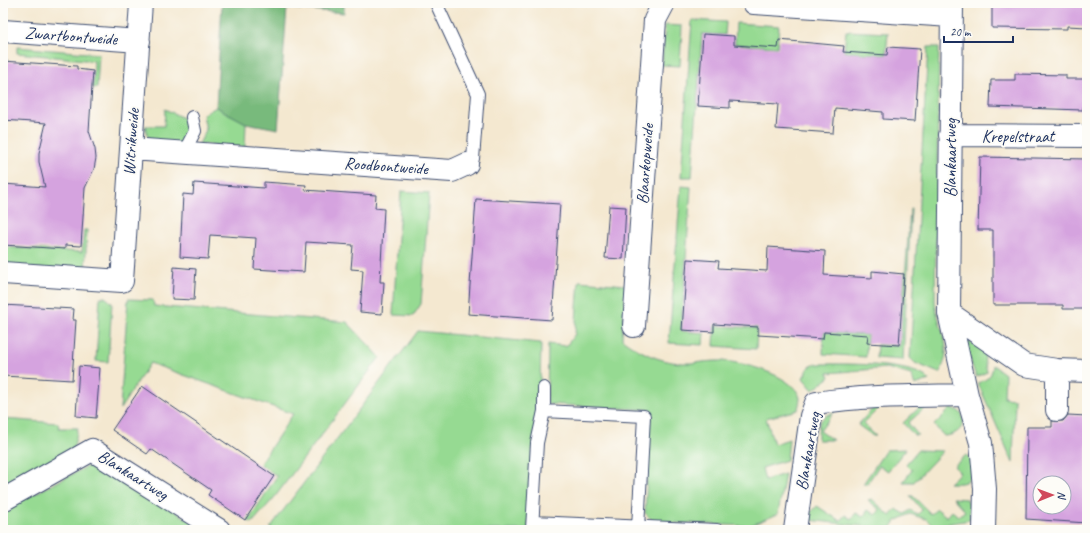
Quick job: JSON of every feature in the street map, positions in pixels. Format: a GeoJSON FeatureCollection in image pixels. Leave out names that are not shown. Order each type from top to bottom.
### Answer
{"type":"FeatureCollection","features":[{"type":"Feature","properties":{"kind":"street","name":"Witrikweide"},"geometry":{"type":"LineString","coordinates":[[3,273],[122,281],[141,3]]}},
{"type":"Feature","properties":{"kind":"street","name":"Blaarkopweide"},"geometry":{"type":"LineString","coordinates":[[634,326],[655,20],[663,3]]}},
{"type":"Feature","properties":{"kind":"street"},"geometry":{"type":"LineString","coordinates":[[754,3],[951,9]]}},
{"type":"Feature","properties":{"kind":"street","name":"Blankaartweg"},"geometry":{"type":"LineString","coordinates":[[951,9],[949,313],[967,395],[981,443],[985,489],[984,530]]}},
{"type":"Feature","properties":{"kind":"street","name":"Zwartbontweide"},"geometry":{"type":"LineString","coordinates":[[3,31],[139,41]]}},
{"type":"Feature","properties":{"kind":"street","name":"Krepelstraat"},"geometry":{"type":"LineString","coordinates":[[950,135],[1087,136]]}},
{"type":"Feature","properties":{"kind":"street","name":"Roodbontweide"},"geometry":{"type":"LineString","coordinates":[[131,149],[452,171],[467,164]]}},
{"type":"Feature","properties":{"kind":"street"},"geometry":{"type":"LineString","coordinates":[[949,313],[1024,365],[1057,370],[1087,371]]}},
{"type":"Feature","properties":{"kind":"street"},"geometry":{"type":"LineString","coordinates":[[1057,370],[1057,410]]}},
{"type":"Feature","properties":{"kind":"street","name":"Blankaartweg"},"geometry":{"type":"LineString","coordinates":[[795,530],[811,416],[816,403],[835,400],[894,396],[967,395]]}},
{"type":"Feature","properties":{"kind":"street","name":"Blankaartweg"},"geometry":{"type":"LineString","coordinates":[[3,500],[92,450],[219,530]]}},
{"type":"Feature","properties":{"kind":"lane","name":"Roodbontweide"},"geometry":{"type":"LineString","coordinates":[[436,3],[478,94],[473,159],[467,164]]}},
{"type":"Feature","properties":{"kind":"lane"},"geometry":{"type":"LineString","coordinates":[[184,152],[195,131],[192,117]]}},
{"type":"Feature","properties":{"kind":"lane"},"geometry":{"type":"LineString","coordinates":[[544,388],[544,411],[537,443],[532,526],[717,530]]}},
{"type":"Feature","properties":{"kind":"lane"},"geometry":{"type":"LineString","coordinates":[[544,411],[644,416],[638,528]]}},
{"type":"Feature","properties":{"kind":"green space"},"geometry":{"type":"Polygon","coordinates":[[[222,3],[344,3],[344,13],[287,8],[278,129],[246,123],[216,107],[222,3]]]}},
{"type":"Feature","properties":{"kind":"green space"},"geometry":{"type":"Polygon","coordinates":[[[692,20],[726,22],[725,35],[702,34],[692,177],[681,177],[692,20]]]}},
{"type":"Feature","properties":{"kind":"green space"},"geometry":{"type":"Polygon","coordinates":[[[736,23],[779,26],[777,47],[735,44],[736,23]]]}},
{"type":"Feature","properties":{"kind":"green space"},"geometry":{"type":"Polygon","coordinates":[[[665,25],[682,26],[680,66],[662,65],[665,25]]]}},
{"type":"Feature","properties":{"kind":"green space"},"geometry":{"type":"Polygon","coordinates":[[[846,31],[888,33],[886,55],[844,52],[846,31]]]}},
{"type":"Feature","properties":{"kind":"green space"},"geometry":{"type":"Polygon","coordinates":[[[17,47],[99,54],[97,88],[93,88],[94,61],[17,53],[17,47]]]}},
{"type":"Feature","properties":{"kind":"green space"},"geometry":{"type":"Polygon","coordinates":[[[928,47],[939,47],[935,301],[936,311],[946,345],[946,354],[944,363],[939,373],[915,363],[910,358],[928,47]]]}},
{"type":"Feature","properties":{"kind":"green space"},"geometry":{"type":"Polygon","coordinates":[[[216,107],[246,123],[245,147],[199,144],[206,130],[203,115],[216,107]]]}},
{"type":"Feature","properties":{"kind":"green space"},"geometry":{"type":"Polygon","coordinates":[[[165,109],[185,119],[191,131],[182,145],[152,142],[147,135],[145,126],[164,126],[165,109]]]}},
{"type":"Feature","properties":{"kind":"green space"},"geometry":{"type":"Polygon","coordinates":[[[681,186],[691,187],[681,331],[704,333],[703,345],[669,343],[681,186]]]}},
{"type":"Feature","properties":{"kind":"green space"},"geometry":{"type":"Polygon","coordinates":[[[401,191],[429,193],[421,304],[413,316],[393,315],[401,191]]]}},
{"type":"Feature","properties":{"kind":"green space"},"geometry":{"type":"Polygon","coordinates":[[[910,209],[903,360],[876,358],[877,345],[900,346],[910,209]]]}},
{"type":"Feature","properties":{"kind":"green space"},"geometry":{"type":"Polygon","coordinates":[[[84,230],[87,230],[85,272],[3,266],[3,247],[82,252],[84,230]]]}},
{"type":"Feature","properties":{"kind":"green space"},"geometry":{"type":"Polygon","coordinates":[[[579,281],[626,285],[622,339],[642,352],[665,361],[686,363],[726,361],[751,366],[777,376],[788,382],[796,390],[800,398],[798,410],[766,418],[774,444],[789,439],[787,460],[762,468],[765,480],[785,474],[778,514],[749,526],[654,522],[645,513],[651,410],[547,404],[548,344],[566,346],[575,334],[579,281]]]}},
{"type":"Feature","properties":{"kind":"green space"},"geometry":{"type":"Polygon","coordinates":[[[100,297],[105,297],[112,303],[108,362],[96,361],[100,297]]]}},
{"type":"Feature","properties":{"kind":"green space"},"geometry":{"type":"Polygon","coordinates":[[[128,299],[153,300],[154,306],[347,322],[380,357],[274,498],[252,523],[248,521],[277,476],[260,464],[293,414],[150,363],[120,409],[128,299]]]}},
{"type":"Feature","properties":{"kind":"green space"},"geometry":{"type":"Polygon","coordinates":[[[715,326],[757,328],[756,349],[714,346],[715,326]]]}},
{"type":"Feature","properties":{"kind":"green space"},"geometry":{"type":"Polygon","coordinates":[[[418,331],[541,343],[540,390],[537,390],[528,530],[273,530],[270,528],[418,331]]]}},
{"type":"Feature","properties":{"kind":"green space"},"geometry":{"type":"Polygon","coordinates":[[[824,332],[867,335],[866,357],[823,354],[824,332]]]}},
{"type":"Feature","properties":{"kind":"green space"},"geometry":{"type":"Polygon","coordinates":[[[969,341],[987,351],[985,359],[987,372],[976,377],[966,347],[966,342],[969,341]]]}},
{"type":"Feature","properties":{"kind":"green space"},"geometry":{"type":"Polygon","coordinates":[[[816,364],[859,364],[893,367],[921,374],[929,380],[915,385],[911,375],[887,368],[828,373],[830,377],[813,390],[803,378],[809,367],[816,364]]]}},
{"type":"Feature","properties":{"kind":"green space"},"geometry":{"type":"Polygon","coordinates":[[[993,365],[1005,374],[1004,398],[1015,399],[1013,463],[978,383],[989,377],[992,372],[993,365]]]}},
{"type":"Feature","properties":{"kind":"green space"},"geometry":{"type":"Polygon","coordinates":[[[921,406],[926,407],[908,423],[918,435],[914,435],[903,423],[921,406]]]}},
{"type":"Feature","properties":{"kind":"green space"},"geometry":{"type":"Polygon","coordinates":[[[880,407],[863,424],[876,436],[873,436],[858,425],[873,408],[880,407]]]}},
{"type":"Feature","properties":{"kind":"green space"},"geometry":{"type":"Polygon","coordinates":[[[951,408],[957,410],[961,414],[963,423],[957,432],[952,435],[944,436],[934,425],[951,408]]]}},
{"type":"Feature","properties":{"kind":"green space"},"geometry":{"type":"Polygon","coordinates":[[[834,412],[820,431],[833,440],[818,440],[818,429],[820,422],[822,419],[834,412]]]}},
{"type":"Feature","properties":{"kind":"green space"},"geometry":{"type":"Polygon","coordinates":[[[3,419],[58,423],[59,428],[78,428],[73,450],[3,484],[3,419]]]}},
{"type":"Feature","properties":{"kind":"green space"},"geometry":{"type":"Polygon","coordinates":[[[906,449],[888,471],[879,466],[867,484],[863,484],[886,450],[906,449]]]}},
{"type":"Feature","properties":{"kind":"green space"},"geometry":{"type":"Polygon","coordinates":[[[918,450],[943,451],[914,482],[903,482],[912,470],[906,464],[918,450]]]}},
{"type":"Feature","properties":{"kind":"green space"},"geometry":{"type":"Polygon","coordinates":[[[966,455],[969,457],[972,464],[972,473],[968,480],[963,483],[949,483],[960,473],[954,466],[966,455]]]}},
{"type":"Feature","properties":{"kind":"green space"},"geometry":{"type":"Polygon","coordinates":[[[94,463],[206,530],[3,530],[3,510],[94,463]]]}},
{"type":"Feature","properties":{"kind":"green space"},"geometry":{"type":"Polygon","coordinates":[[[910,496],[913,496],[931,514],[937,509],[947,517],[952,511],[958,516],[965,511],[953,498],[967,499],[970,507],[970,520],[932,525],[926,519],[910,514],[896,521],[891,528],[878,528],[809,520],[809,514],[817,506],[840,521],[845,515],[851,519],[856,513],[863,517],[868,510],[875,515],[880,510],[868,500],[872,499],[890,516],[896,509],[905,514],[910,510],[918,514],[922,510],[910,496]]]}},
{"type":"Feature","properties":{"kind":"building"},"geometry":{"type":"Polygon","coordinates":[[[1002,3],[1087,3],[1087,27],[1067,26],[1067,29],[992,28],[992,5],[1002,5],[1002,3]]]}},
{"type":"Feature","properties":{"kind":"building"},"geometry":{"type":"Polygon","coordinates":[[[703,34],[734,36],[734,45],[778,48],[779,40],[844,46],[843,52],[887,55],[888,47],[920,49],[915,121],[883,119],[883,112],[835,108],[833,133],[776,129],[778,104],[730,101],[730,108],[698,106],[703,34]]]}},
{"type":"Feature","properties":{"kind":"building"},"geometry":{"type":"Polygon","coordinates":[[[3,61],[77,66],[77,69],[93,71],[89,131],[95,149],[96,158],[94,169],[85,188],[81,246],[65,245],[65,249],[3,245],[3,184],[45,187],[39,162],[39,153],[46,123],[3,120],[3,61]]]}},
{"type":"Feature","properties":{"kind":"building"},"geometry":{"type":"Polygon","coordinates":[[[1015,74],[1066,75],[1066,79],[1087,79],[1087,107],[1083,107],[1083,110],[990,107],[991,80],[1015,80],[1015,74]]]}},
{"type":"Feature","properties":{"kind":"building"},"geometry":{"type":"Polygon","coordinates":[[[980,157],[1087,159],[1087,309],[1063,309],[1063,305],[993,305],[993,230],[978,230],[980,157]]]}},
{"type":"Feature","properties":{"kind":"building"},"geometry":{"type":"Polygon","coordinates":[[[264,182],[306,185],[305,190],[376,195],[375,208],[384,209],[380,282],[384,282],[382,314],[360,312],[363,270],[351,269],[353,245],[306,242],[304,272],[254,269],[256,238],[210,235],[208,259],[180,257],[183,194],[193,195],[194,183],[264,188],[264,182]]]}},
{"type":"Feature","properties":{"kind":"building"},"geometry":{"type":"Polygon","coordinates":[[[476,199],[560,204],[552,320],[468,314],[476,199]]]}},
{"type":"Feature","properties":{"kind":"building"},"geometry":{"type":"Polygon","coordinates":[[[609,206],[626,207],[623,259],[605,258],[609,206]]]}},
{"type":"Feature","properties":{"kind":"building"},"geometry":{"type":"Polygon","coordinates":[[[768,247],[825,251],[824,275],[872,278],[872,271],[904,274],[899,345],[867,343],[868,335],[824,332],[823,339],[758,335],[758,327],[714,324],[714,332],[682,330],[687,259],[719,261],[718,268],[767,271],[768,247]]]}},
{"type":"Feature","properties":{"kind":"building"},"geometry":{"type":"Polygon","coordinates":[[[174,267],[196,269],[194,300],[172,299],[174,267]]]}},
{"type":"Feature","properties":{"kind":"building"},"geometry":{"type":"Polygon","coordinates":[[[3,305],[74,309],[73,320],[76,320],[72,380],[3,376],[3,305]]]}},
{"type":"Feature","properties":{"kind":"building"},"geometry":{"type":"Polygon","coordinates":[[[79,366],[100,368],[96,418],[76,416],[79,366]]]}},
{"type":"Feature","properties":{"kind":"building"},"geometry":{"type":"Polygon","coordinates":[[[142,386],[274,476],[245,520],[208,495],[211,490],[151,449],[147,454],[112,430],[142,386]]]}},
{"type":"Feature","properties":{"kind":"building"},"geometry":{"type":"Polygon","coordinates":[[[1068,415],[1087,416],[1087,523],[1026,519],[1027,427],[1052,427],[1052,421],[1063,421],[1068,415]]]}}]}
